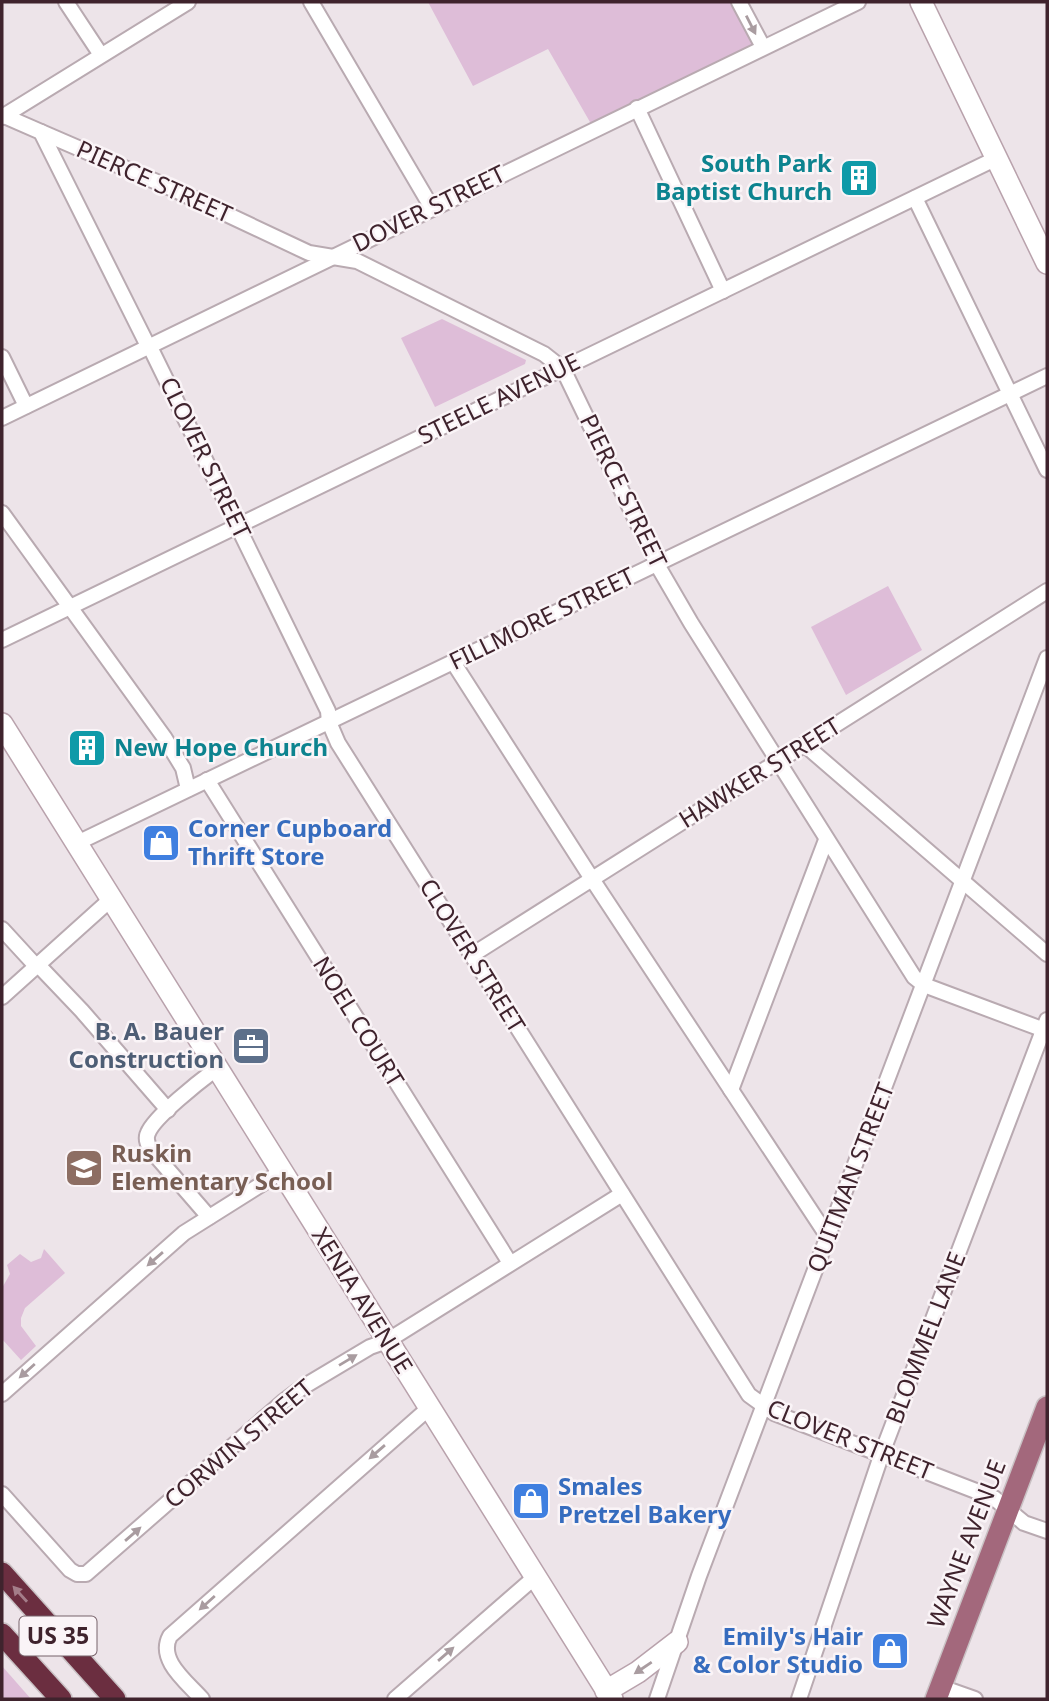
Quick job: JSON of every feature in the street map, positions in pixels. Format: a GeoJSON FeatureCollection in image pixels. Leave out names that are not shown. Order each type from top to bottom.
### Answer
{"type":"FeatureCollection","features":[{"type":"Feature","properties":{"kind":"highway","name":"US 35"},"geometry":{"type":"LineString","coordinates":[[2,1573],[115,1699]]}},
{"type":"Feature","properties":{"kind":"highway","name":"US 35"},"geometry":{"type":"LineString","coordinates":[[2,1634],[61,1699]]}},
{"type":"Feature","properties":{"kind":"main road","name":"WAYNE AVENUE"},"geometry":{"type":"LineString","coordinates":[[939,1693],[1047,1408]]}},
{"type":"Feature","properties":{"kind":"street"},"geometry":{"type":"LineString","coordinates":[[66,2],[101,55]]}},
{"type":"Feature","properties":{"kind":"street"},"geometry":{"type":"LineString","coordinates":[[2,116],[188,2]]}},
{"type":"Feature","properties":{"kind":"street"},"geometry":{"type":"LineString","coordinates":[[311,2],[432,208]]}},
{"type":"Feature","properties":{"kind":"street"},"geometry":{"type":"LineString","coordinates":[[739,2],[763,47]]}},
{"type":"Feature","properties":{"kind":"street","name":"DOVER STREET"},"geometry":{"type":"LineString","coordinates":[[2,418],[858,2]]}},
{"type":"Feature","properties":{"kind":"street"},"geometry":{"type":"LineString","coordinates":[[921,2],[1047,263]]}},
{"type":"Feature","properties":{"kind":"street"},"geometry":{"type":"LineString","coordinates":[[637,108],[723,291]]}},
{"type":"Feature","properties":{"kind":"street"},"geometry":{"type":"LineString","coordinates":[[2,116],[41,132]]}},
{"type":"Feature","properties":{"kind":"street","name":"PIERCE STREET"},"geometry":{"type":"LineString","coordinates":[[41,132],[173,189],[309,253],[357,261],[544,354],[563,369],[658,563],[691,623],[914,978],[924,985],[1046,1027]]}},
{"type":"Feature","properties":{"kind":"street","name":"CLOVER STREET"},"geometry":{"type":"LineString","coordinates":[[41,132],[151,349],[328,711],[329,722],[338,743],[749,1395],[765,1407],[994,1498],[1024,1522],[1047,1531]]}},
{"type":"Feature","properties":{"kind":"street","name":"STEELE AVENUE"},"geometry":{"type":"LineString","coordinates":[[2,640],[997,158]]}},
{"type":"Feature","properties":{"kind":"street"},"geometry":{"type":"LineString","coordinates":[[915,198],[1047,470]]}},
{"type":"Feature","properties":{"kind":"street"},"geometry":{"type":"LineString","coordinates":[[2,357],[26,406]]}},
{"type":"Feature","properties":{"kind":"street","name":"FILLMORE STREET"},"geometry":{"type":"LineString","coordinates":[[75,844],[1047,376]]}},
{"type":"Feature","properties":{"kind":"street"},"geometry":{"type":"LineString","coordinates":[[2,513],[68,608],[164,737],[183,768],[188,789]]}},
{"type":"Feature","properties":{"kind":"street","name":"HAWKER STREET"},"geometry":{"type":"LineString","coordinates":[[472,955],[1047,591]]}},
{"type":"Feature","properties":{"kind":"street","name":"QUITMAN STREET"},"geometry":{"type":"LineString","coordinates":[[657,1699],[699,1576],[1047,658]]}},
{"type":"Feature","properties":{"kind":"street"},"geometry":{"type":"LineString","coordinates":[[453,662],[592,879],[828,1237]]}},
{"type":"Feature","properties":{"kind":"street","name":"XENIA AVENUE"},"geometry":{"type":"LineString","coordinates":[[3,730],[609,1695]]}},
{"type":"Feature","properties":{"kind":"street"},"geometry":{"type":"LineString","coordinates":[[805,745],[1047,954]]}},
{"type":"Feature","properties":{"kind":"street","name":"NOEL COURT"},"geometry":{"type":"LineString","coordinates":[[207,780],[510,1263]]}},
{"type":"Feature","properties":{"kind":"street"},"geometry":{"type":"LineString","coordinates":[[731,1090],[826,840]]}},
{"type":"Feature","properties":{"kind":"street"},"geometry":{"type":"LineString","coordinates":[[2,997],[110,900]]}},
{"type":"Feature","properties":{"kind":"street"},"geometry":{"type":"LineString","coordinates":[[2,929],[82,1011],[168,1110]]}},
{"type":"Feature","properties":{"kind":"street","name":"BLOMMEL LANE"},"geometry":{"type":"LineString","coordinates":[[799,1699],[882,1453],[1046,1027]]}},
{"type":"Feature","properties":{"kind":"street"},"geometry":{"type":"LineString","coordinates":[[209,1217],[148,1144],[148,1132],[168,1110],[216,1069]]}},
{"type":"Feature","properties":{"kind":"street"},"geometry":{"type":"LineString","coordinates":[[2,1394],[173,1243],[281,1172]]}},
{"type":"Feature","properties":{"kind":"street","name":"CORWIN STREET"},"geometry":{"type":"LineString","coordinates":[[2,1494],[71,1570],[80,1574],[93,1570],[282,1402],[303,1387],[370,1347],[387,1341],[622,1194]]}},
{"type":"Feature","properties":{"kind":"street"},"geometry":{"type":"LineString","coordinates":[[202,1699],[168,1661],[165,1647],[170,1636],[429,1408]]}},
{"type":"Feature","properties":{"kind":"street"},"geometry":{"type":"LineString","coordinates":[[396,1699],[535,1577]]}},
{"type":"Feature","properties":{"kind":"street"},"geometry":{"type":"LineString","coordinates":[[609,1695],[677,1642]]}},
{"type":"Feature","properties":{"kind":"street"},"geometry":{"type":"LineString","coordinates":[[939,1693],[975,1699]]}},
{"type":"Feature","properties":{"kind":"shaded area"},"geometry":{"type":"Polygon","coordinates":[[[428,2],[739,2],[763,47],[594,129],[548,49],[473,86],[428,2]]]}},
{"type":"Feature","properties":{"kind":"shaded area"},"geometry":{"type":"Polygon","coordinates":[[[442,319],[526,360],[525,364],[435,407],[401,338],[442,319]]]}},
{"type":"Feature","properties":{"kind":"shaded area"},"geometry":{"type":"Polygon","coordinates":[[[888,586],[922,650],[846,695],[811,627],[888,586]]]}},
{"type":"Feature","properties":{"kind":"shaded area"},"geometry":{"type":"Polygon","coordinates":[[[44,1249],[65,1273],[25,1308],[21,1326],[36,1346],[21,1360],[2,1339],[2,1288],[10,1274],[7,1265],[20,1254],[31,1262],[41,1258],[44,1249]]]}},
{"type":"Feature","properties":{"kind":"shaded area"},"geometry":{"type":"Polygon","coordinates":[[[2,1666],[31,1699],[2,1699],[2,1666]]]}},
{"type":"Feature","properties":{"kind":"place","name":"South Park Baptist Church"},"geometry":{"type":"Point","coordinates":[859,178]}},
{"type":"Feature","properties":{"kind":"place","name":"New Hope Church"},"geometry":{"type":"Point","coordinates":[87,748]}},
{"type":"Feature","properties":{"kind":"place","name":"Corner Cupboard Thrift Store"},"geometry":{"type":"Point","coordinates":[161,843]}},
{"type":"Feature","properties":{"kind":"place","name":"B. A. Bauer Construction"},"geometry":{"type":"Point","coordinates":[251,1046]}},
{"type":"Feature","properties":{"kind":"place","name":"Ruskin Elementary School"},"geometry":{"type":"Point","coordinates":[84,1168]}},
{"type":"Feature","properties":{"kind":"place","name":"Smales Pretzel Bakery"},"geometry":{"type":"Point","coordinates":[531,1501]}},
{"type":"Feature","properties":{"kind":"place","name":"Emily's Hair & Color Studio"},"geometry":{"type":"Point","coordinates":[890,1651]}}]}
